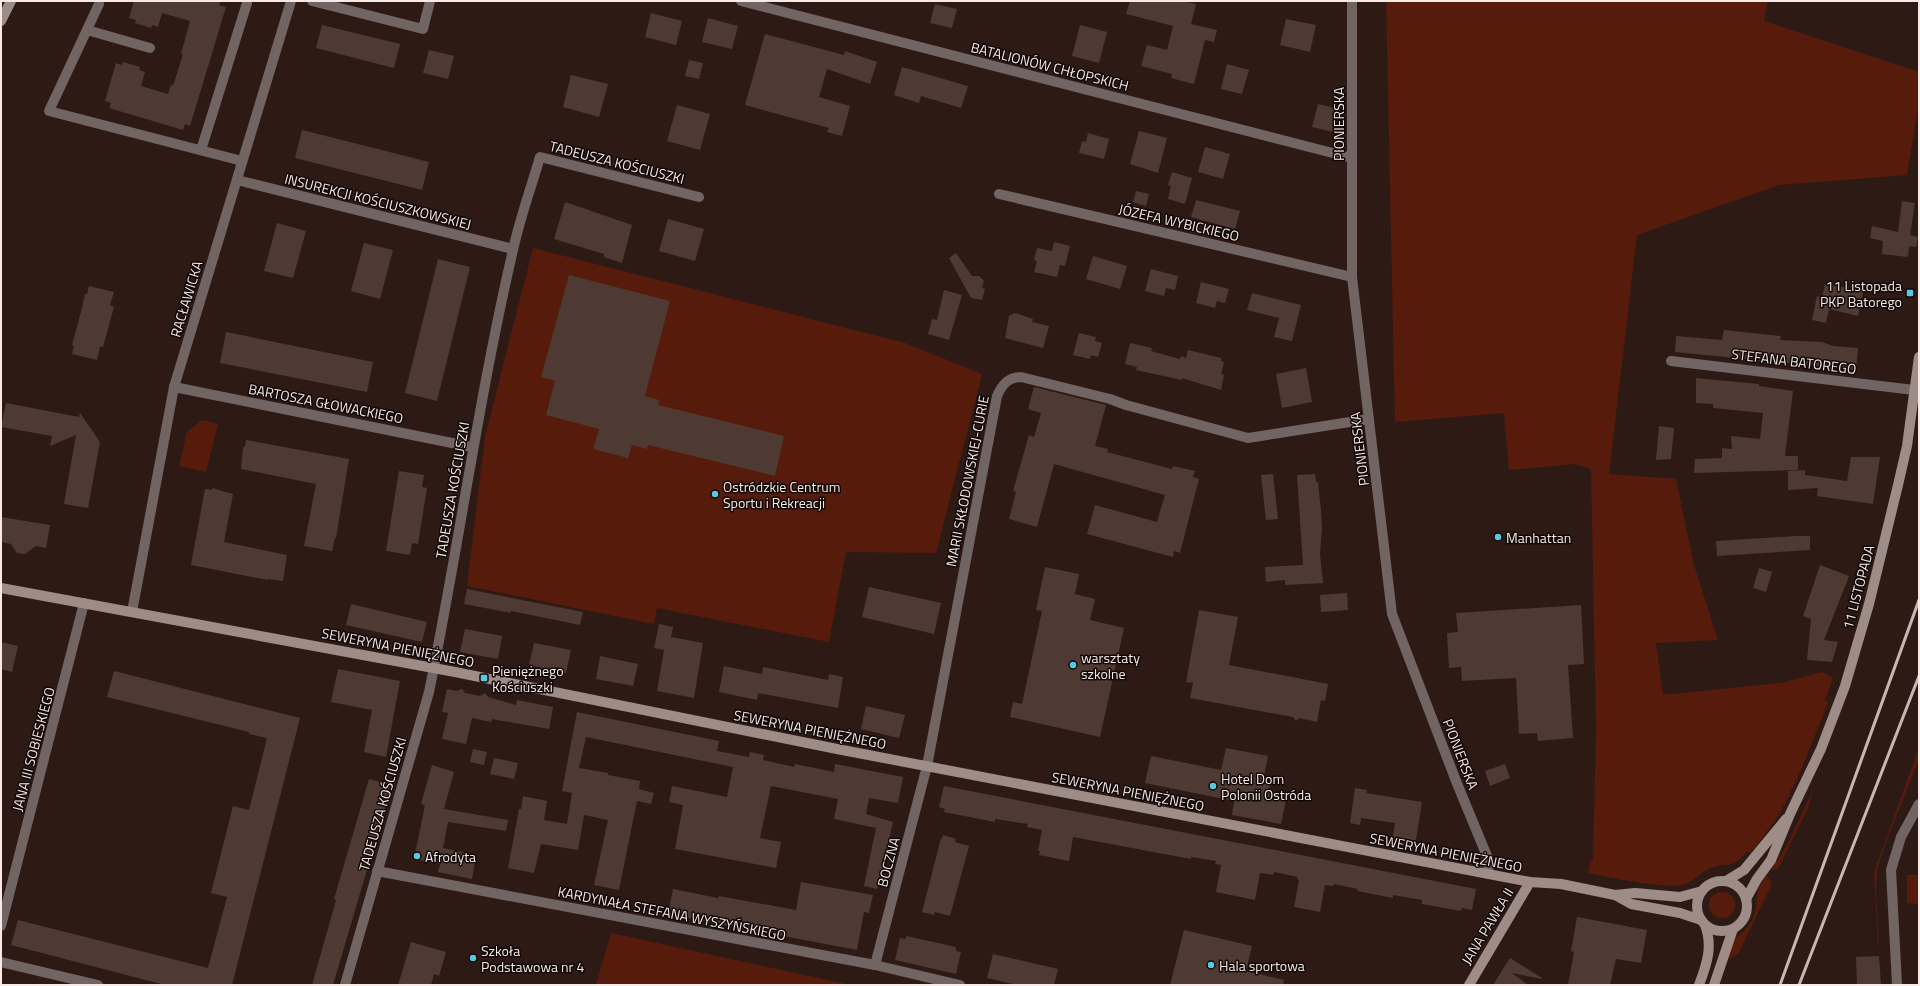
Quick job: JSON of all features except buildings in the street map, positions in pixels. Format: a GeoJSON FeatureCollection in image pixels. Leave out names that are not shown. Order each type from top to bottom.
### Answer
{"type":"FeatureCollection","features":[{"type":"Feature","properties":{"kind":"street"},"geometry":{"type":"LineString","coordinates":[[1,21],[11,1]]}},
{"type":"Feature","properties":{"kind":"street","name":"RACŁAWICKA"},"geometry":{"type":"LineString","coordinates":[[132,612],[174,387],[291,1]]}},
{"type":"Feature","properties":{"kind":"street"},"geometry":{"type":"LineString","coordinates":[[312,1],[423,29],[430,1]]}},
{"type":"Feature","properties":{"kind":"street","name":"BATALIONÓW CHŁOPSKICH"},"geometry":{"type":"LineString","coordinates":[[741,1],[1352,158]]}},
{"type":"Feature","properties":{"kind":"street","name":"PIONIERSKA"},"geometry":{"type":"LineString","coordinates":[[1352,1],[1352,277],[1392,614],[1456,781],[1489,861],[1488,874]]}},
{"type":"Feature","properties":{"kind":"street"},"geometry":{"type":"LineString","coordinates":[[201,150],[247,3]]}},
{"type":"Feature","properties":{"kind":"street"},"geometry":{"type":"LineString","coordinates":[[99,4],[49,111],[242,161]]}},
{"type":"Feature","properties":{"kind":"street"},"geometry":{"type":"LineString","coordinates":[[87,30],[150,48]]}},
{"type":"Feature","properties":{"kind":"street","name":"TADEUSZA KOŚCIUSZKI"},"geometry":{"type":"LineString","coordinates":[[345,985],[429,692],[440,644],[472,447],[513,249],[540,157],[699,197]]}},
{"type":"Feature","properties":{"kind":"street","name":"INSUREKCJI KOŚCIUSZKOWSKIEJ"},"geometry":{"type":"LineString","coordinates":[[237,180],[513,249]]}},
{"type":"Feature","properties":{"kind":"street","name":"JÓZEFA WYBICKIEGO"},"geometry":{"type":"LineString","coordinates":[[999,194],[1352,277]]}},
{"type":"Feature","properties":{"kind":"street","name":"11 LISTOPADA"},"geometry":{"type":"LineString","coordinates":[[1746,898],[1757,879],[1771,860],[1790,814],[1821,749],[1849,672],[1868,604],[1907,446],[1919,357]]}},
{"type":"Feature","properties":{"kind":"street","name":"STEFANA BATOREGO"},"geometry":{"type":"LineString","coordinates":[[1671,361],[1914,390]]}},
{"type":"Feature","properties":{"kind":"street","name":"MARII SKŁODOWSKIEJ-CURIE"},"geometry":{"type":"LineString","coordinates":[[927,766],[997,396],[1005,382],[1016,377],[1021,377],[1110,399],[1126,405],[1248,438],[1369,419]]}},
{"type":"Feature","properties":{"kind":"street","name":"BARTOSZA GŁOWACKIEGO"},"geometry":{"type":"LineString","coordinates":[[174,387],[472,447]]}},
{"type":"Feature","properties":{"kind":"street","name":"SEWERYNA PIENIĘŻNEGO"},"geometry":{"type":"LineString","coordinates":[[1,588],[434,669],[1530,882],[1561,884],[1615,895],[1635,893],[1680,897],[1702,891]]}},
{"type":"Feature","properties":{"kind":"street","name":"JANA III SOBIESKIEGO"},"geometry":{"type":"LineString","coordinates":[[1,926],[84,603]]}},
{"type":"Feature","properties":{"kind":"street","name":"BOCZNA"},"geometry":{"type":"LineString","coordinates":[[875,965],[927,766]]}},
{"type":"Feature","properties":{"kind":"street"},"geometry":{"type":"LineString","coordinates":[[1897,985],[1892,870],[1901,837],[1916,814],[1919,804]]}},
{"type":"Feature","properties":{"kind":"street","name":"11 LISTOPADA"},"geometry":{"type":"LineString","coordinates":[[1726,881],[1744,870],[1790,814]]}},
{"type":"Feature","properties":{"kind":"street","name":"KARDYNAŁA STEFANA WYSZYŃSKIEGO"},"geometry":{"type":"LineString","coordinates":[[377,871],[875,965],[960,985]]}},
{"type":"Feature","properties":{"kind":"street"},"geometry":{"type":"LineString","coordinates":[[1699,985],[1710,945],[1709,936],[1703,922],[1697,905],[1702,891],[1712,882],[1726,881],[1739,887],[1746,898],[1746,913],[1739,925],[1733,929],[1718,931],[1703,922]]}},
{"type":"Feature","properties":{"kind":"street","name":"JANA PAWŁA II"},"geometry":{"type":"LineString","coordinates":[[1468,985],[1530,882]]}},
{"type":"Feature","properties":{"kind":"street","name":"SEWERYNA PIENIĘŻNEGO"},"geometry":{"type":"LineString","coordinates":[[1615,895],[1631,904],[1686,914],[1703,922]]}},
{"type":"Feature","properties":{"kind":"street"},"geometry":{"type":"LineString","coordinates":[[1714,985],[1733,929]]}},
{"type":"Feature","properties":{"kind":"street"},"geometry":{"type":"LineString","coordinates":[[1,962],[98,985]]}},
{"type":"Feature","properties":{"kind":"shaded area"},"geometry":{"type":"Polygon","coordinates":[[[1386,1],[1768,1],[1764,21],[1919,72],[1919,103],[1907,175],[1779,185],[1637,235],[1609,474],[1676,479],[1694,565],[1718,640],[1656,643],[1663,695],[1781,683],[1822,672],[1833,678],[1825,700],[1828,703],[1799,775],[1779,815],[1751,853],[1747,851],[1738,861],[1734,863],[1711,868],[1686,884],[1674,886],[1650,884],[1588,873],[1590,862],[1593,859],[1596,729],[1591,469],[1575,464],[1509,470],[1504,413],[1395,422],[1386,1]]]}},
{"type":"Feature","properties":{"kind":"shaded area","name":"Ostródzkie Centrum Sportu i Rekreacji"},"geometry":{"type":"Polygon","coordinates":[[[533,248],[905,343],[982,374],[936,553],[846,552],[829,642],[657,608],[654,624],[467,586],[485,437],[533,248]]]}},
{"type":"Feature","properties":{"kind":"shaded area"},"geometry":{"type":"Polygon","coordinates":[[[202,420],[218,424],[206,472],[179,466],[187,432],[202,420]]]}},
{"type":"Feature","properties":{"kind":"shaded area"},"geometry":{"type":"Polygon","coordinates":[[[1919,748],[1919,759],[1886,842],[1877,869],[1876,893],[1878,945],[1874,872],[1919,748]]]}},
{"type":"Feature","properties":{"kind":"shaded area"},"geometry":{"type":"Polygon","coordinates":[[[1813,790],[1808,808],[1778,869],[1774,870],[1772,868],[1787,845],[1813,790]]]}},
{"type":"Feature","properties":{"kind":"shaded area"},"geometry":{"type":"Polygon","coordinates":[[[1907,875],[1919,875],[1919,904],[1907,903],[1907,875]]]}},
{"type":"Feature","properties":{"kind":"shaded area"},"geometry":{"type":"Polygon","coordinates":[[[1766,876],[1769,878],[1771,886],[1738,954],[1728,958],[1734,942],[1751,922],[1756,909],[1759,888],[1766,876]]]}},
{"type":"Feature","properties":{"kind":"shaded area"},"geometry":{"type":"Polygon","coordinates":[[[1722,892],[1732,895],[1735,905],[1732,915],[1722,918],[1712,915],[1709,905],[1712,895],[1722,892]]]}},
{"type":"Feature","properties":{"kind":"shaded area"},"geometry":{"type":"Polygon","coordinates":[[[611,933],[851,985],[596,985],[611,933]]]}},
{"type":"Feature","properties":{"kind":"railway"},"geometry":{"type":"LineString","coordinates":[[1780,985],[1919,600]]}},
{"type":"Feature","properties":{"kind":"railway"},"geometry":{"type":"LineString","coordinates":[[1799,985],[1919,676]]}},
{"type":"Feature","properties":{"kind":"place","name":"11 Listopada PKP Batorego"},"geometry":{"type":"Point","coordinates":[1910,293]}},
{"type":"Feature","properties":{"kind":"place","name":"Ostródzkie Centrum Sportu i Rekreacji"},"geometry":{"type":"Point","coordinates":[715,494]}},
{"type":"Feature","properties":{"kind":"place","name":"Manhattan"},"geometry":{"type":"Point","coordinates":[1498,537]}},
{"type":"Feature","properties":{"kind":"place","name":"warsztaty szkolne"},"geometry":{"type":"Point","coordinates":[1073,665]}},
{"type":"Feature","properties":{"kind":"place","name":"Pieniężnego Kościuszki"},"geometry":{"type":"Point","coordinates":[484,678]}},
{"type":"Feature","properties":{"kind":"place","name":"Hotel Dom Polonii Ostróda"},"geometry":{"type":"Point","coordinates":[1213,786]}},
{"type":"Feature","properties":{"kind":"place","name":"Afrodyta"},"geometry":{"type":"Point","coordinates":[417,856]}},
{"type":"Feature","properties":{"kind":"place","name":"Szkoła Podstawowa nr 4"},"geometry":{"type":"Point","coordinates":[473,958]}},
{"type":"Feature","properties":{"kind":"place","name":"Hala sportowa"},"geometry":{"type":"Point","coordinates":[1211,965]}}]}
